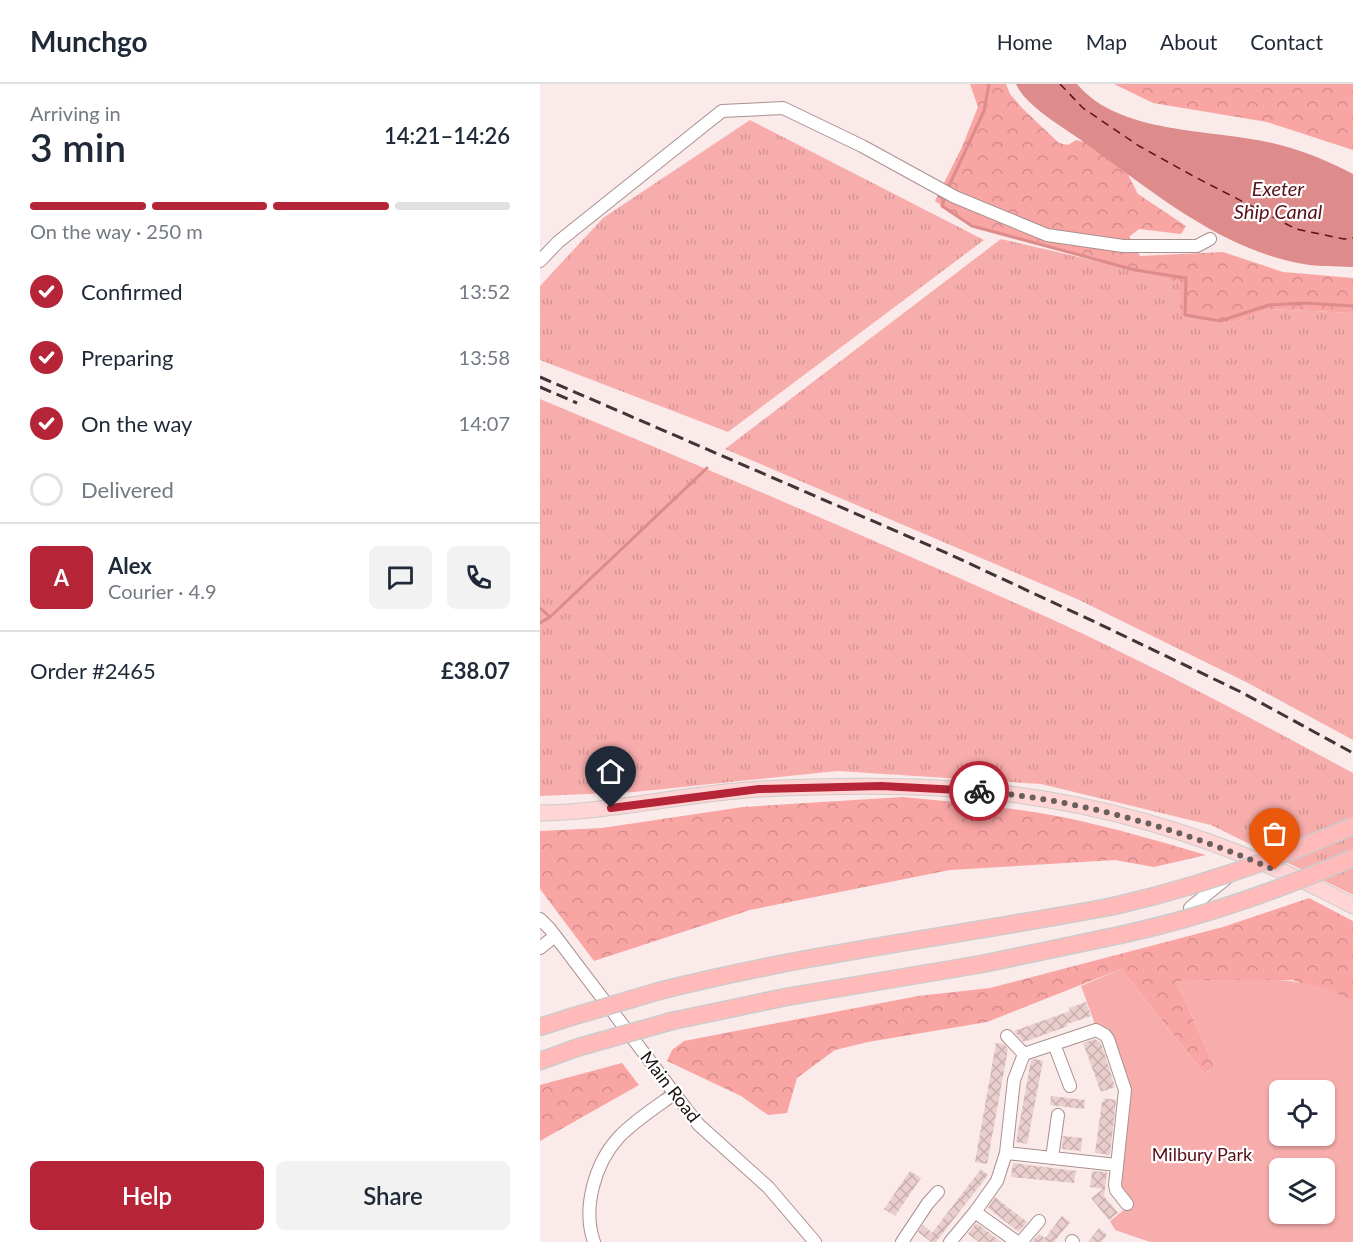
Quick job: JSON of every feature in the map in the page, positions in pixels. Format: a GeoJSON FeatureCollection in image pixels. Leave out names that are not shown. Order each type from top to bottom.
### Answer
{"type":"FeatureCollection","features":[{"type":"Feature","properties":{"kind":"highway"},"geometry":{"type":"LineString","coordinates":[[540,1027],[659,991],[742,971],[998,928],[1114,906],[1196,886],[1304,847],[1353,826]]}},
{"type":"Feature","properties":{"kind":"highway"},"geometry":{"type":"LineString","coordinates":[[540,1060],[672,1021],[798,995],[982,964],[1120,935],[1219,909],[1353,858]]}},
{"type":"Feature","properties":{"kind":"main road"},"geometry":{"type":"LineString","coordinates":[[540,813],[628,806],[759,789],[881,786],[1001,793],[1090,809],[1185,834],[1250,858],[1353,906]]}},
{"type":"Feature","properties":{"kind":"street"},"geometry":{"type":"LineString","coordinates":[[540,261],[558,242],[722,111],[783,108],[862,146],[955,197],[1047,235],[1123,246],[1197,246],[1210,239]]}},
{"type":"Feature","properties":{"kind":"street"},"geometry":{"type":"LineString","coordinates":[[1190,908],[1250,858]]}},
{"type":"Feature","properties":{"kind":"street","name":"Main Road"},"geometry":{"type":"LineString","coordinates":[[540,919],[699,1125],[768,1187],[815,1242]]}},
{"type":"Feature","properties":{"kind":"street"},"geometry":{"type":"LineString","coordinates":[[540,948],[555,936]]}},
{"type":"Feature","properties":{"kind":"street"},"geometry":{"type":"LineString","coordinates":[[1024,1054],[1096,1030],[1105,1035],[1125,1090],[1116,1190],[1127,1204]]}},
{"type":"Feature","properties":{"kind":"street"},"geometry":{"type":"LineString","coordinates":[[1006,1036],[1024,1054]]}},
{"type":"Feature","properties":{"kind":"street"},"geometry":{"type":"LineString","coordinates":[[1054,1044],[1070,1086]]}},
{"type":"Feature","properties":{"kind":"street"},"geometry":{"type":"LineString","coordinates":[[950,1242],[997,1181],[1006,1153],[1014,1080],[1024,1054]]}},
{"type":"Feature","properties":{"kind":"street"},"geometry":{"type":"LineString","coordinates":[[594,1242],[591,1235],[590,1204],[595,1178],[605,1157],[619,1137],[674,1094]]}},
{"type":"Feature","properties":{"kind":"street"},"geometry":{"type":"LineString","coordinates":[[1052,1158],[1058,1115]]}},
{"type":"Feature","properties":{"kind":"street"},"geometry":{"type":"LineString","coordinates":[[1006,1153],[1117,1165]]}},
{"type":"Feature","properties":{"kind":"street"},"geometry":{"type":"LineString","coordinates":[[902,1242],[938,1192]]}},
{"type":"Feature","properties":{"kind":"street"},"geometry":{"type":"LineString","coordinates":[[975,1212],[1019,1242],[1039,1221]]}},
{"type":"Feature","properties":{"kind":"green space"},"geometry":{"type":"Polygon","coordinates":[[[970,84],[1006,84],[1010,94],[1023,109],[1059,143],[1068,145],[1076,140],[1098,145],[1122,163],[1138,194],[1186,226],[1181,234],[1139,229],[1129,237],[1140,256],[1223,252],[1283,272],[1353,278],[1353,313],[1270,309],[1231,323],[1180,316],[1181,283],[972,226],[935,201],[962,147],[978,107],[970,84]]]}},
{"type":"Feature","properties":{"kind":"green space"},"geometry":{"type":"Polygon","coordinates":[[[1114,84],[1353,84],[1353,150],[1267,122],[1153,103],[1114,84]]]}},
{"type":"Feature","properties":{"kind":"green space"},"geometry":{"type":"Polygon","coordinates":[[[750,120],[984,240],[728,432],[540,360],[540,286],[603,218],[750,120]]]}},
{"type":"Feature","properties":{"kind":"green space"},"geometry":{"type":"Polygon","coordinates":[[[1001,239],[1181,283],[1181,316],[1231,323],[1270,309],[1353,313],[1353,740],[1248,683],[1077,599],[725,449],[1001,239]]]}},
{"type":"Feature","properties":{"kind":"green space"},"geometry":{"type":"Polygon","coordinates":[[[540,399],[932,566],[1062,624],[1209,696],[1353,773],[1353,895],[1211,825],[1041,784],[837,771],[634,792],[540,796],[540,399]]]}},
{"type":"Feature","properties":{"kind":"green space"},"geometry":{"type":"Polygon","coordinates":[[[903,797],[988,806],[1072,819],[1206,855],[1154,867],[1115,860],[950,870],[750,910],[594,961],[540,889],[540,831],[602,828],[743,807],[903,797]]]}},
{"type":"Feature","properties":{"kind":"green space"},"geometry":{"type":"Polygon","coordinates":[[[1309,898],[1353,921],[1353,1002],[1293,980],[1176,981],[1215,1068],[1204,1073],[1121,969],[987,1022],[868,1042],[835,1050],[797,1078],[787,1113],[768,1115],[741,1096],[667,1061],[672,1050],[684,1041],[918,996],[990,988],[1223,927],[1309,898]]]}},
{"type":"Feature","properties":{"kind":"green space","name":"Milbury Park"},"geometry":{"type":"Polygon","coordinates":[[[1121,969],[1204,1073],[1215,1068],[1176,981],[1244,979],[1290,981],[1333,992],[1353,1002],[1353,1242],[1150,1242],[1115,1230],[1110,1221],[1129,1206],[1120,1189],[1131,1092],[1101,1026],[1095,1024],[1081,986],[1121,969]]]}},
{"type":"Feature","properties":{"kind":"green space"},"geometry":{"type":"Polygon","coordinates":[[[622,1063],[639,1085],[540,1141],[540,1085],[622,1063]]]}},
{"type":"Feature","properties":{"kind":"water","name":"Exeter Ship Canal"},"geometry":{"type":"Polygon","coordinates":[[[1016,84],[1077,84],[1096,101],[1119,114],[1172,128],[1280,145],[1317,157],[1353,174],[1353,267],[1298,263],[1268,255],[1212,230],[1186,215],[1037,109],[1021,93],[1016,84]]]}},
{"type":"Feature","properties":{"kind":"building"},"geometry":{"type":"Polygon","coordinates":[[[1086,1002],[1091,1016],[1067,1024],[1068,1026],[1024,1042],[1014,1031],[1070,1011],[1069,1008],[1086,1002]]]}},
{"type":"Feature","properties":{"kind":"building"},"geometry":{"type":"Polygon","coordinates":[[[1095,1039],[1101,1043],[1115,1087],[1101,1092],[1083,1043],[1095,1039]]]}},
{"type":"Feature","properties":{"kind":"building"},"geometry":{"type":"Polygon","coordinates":[[[996,1043],[1004,1044],[1008,1049],[987,1164],[975,1162],[996,1043]]]}},
{"type":"Feature","properties":{"kind":"building"},"geometry":{"type":"Polygon","coordinates":[[[1031,1060],[1043,1061],[1027,1144],[1016,1142],[1031,1060]]]}},
{"type":"Feature","properties":{"kind":"building"},"geometry":{"type":"Polygon","coordinates":[[[1051,1096],[1085,1100],[1084,1109],[1050,1105],[1051,1096]]]}},
{"type":"Feature","properties":{"kind":"building"},"geometry":{"type":"Polygon","coordinates":[[[1103,1098],[1116,1100],[1110,1155],[1095,1153],[1103,1098]]]}},
{"type":"Feature","properties":{"kind":"building"},"geometry":{"type":"Polygon","coordinates":[[[1063,1136],[1082,1138],[1081,1151],[1062,1149],[1063,1136]]]}},
{"type":"Feature","properties":{"kind":"building"},"geometry":{"type":"Polygon","coordinates":[[[1013,1163],[1076,1171],[1074,1183],[1011,1177],[1013,1163]]]}},
{"type":"Feature","properties":{"kind":"building"},"geometry":{"type":"Polygon","coordinates":[[[981,1169],[988,1175],[936,1242],[931,1242],[918,1232],[923,1225],[932,1233],[981,1169]]]}},
{"type":"Feature","properties":{"kind":"building"},"geometry":{"type":"Polygon","coordinates":[[[910,1171],[921,1178],[895,1216],[884,1209],[910,1171]]]}},
{"type":"Feature","properties":{"kind":"building"},"geometry":{"type":"Polygon","coordinates":[[[1092,1171],[1107,1172],[1104,1196],[1118,1213],[1109,1220],[1091,1198],[1103,1189],[1090,1187],[1092,1171]]]}},
{"type":"Feature","properties":{"kind":"building"},"geometry":{"type":"Polygon","coordinates":[[[995,1197],[1027,1222],[1019,1232],[988,1208],[995,1197]]]}},
{"type":"Feature","properties":{"kind":"building"},"geometry":{"type":"Polygon","coordinates":[[[1062,1216],[1070,1222],[1054,1242],[1032,1242],[1039,1234],[1045,1238],[1062,1216]]]}},
{"type":"Feature","properties":{"kind":"building"},"geometry":{"type":"Polygon","coordinates":[[[976,1223],[1001,1242],[979,1242],[968,1234],[976,1223]]]}},
{"type":"Feature","properties":{"kind":"building"},"geometry":{"type":"Polygon","coordinates":[[[1099,1228],[1107,1235],[1101,1242],[1088,1242],[1099,1228]]]}},
{"type":"Feature","properties":{"kind":"waterway"},"geometry":{"type":"LineString","coordinates":[[948,188],[984,111],[989,84]]}},
{"type":"Feature","properties":{"kind":"waterway"},"geometry":{"type":"LineString","coordinates":[[945,197],[942,206],[972,226],[1135,270],[1186,278],[1185,315],[1220,321],[1269,305],[1304,303],[1353,306]]}},
{"type":"Feature","properties":{"kind":"waterway"},"geometry":{"type":"LineString","coordinates":[[540,623],[550,617],[707,468]]}},
{"type":"Feature","properties":{"kind":"waterway"},"geometry":{"type":"LineString","coordinates":[[540,608],[550,617]]}},
{"type":"Feature","properties":{"kind":"ferry route"},"geometry":{"type":"LineString","coordinates":[[1060,84],[1083,108],[1139,146],[1195,177],[1296,229],[1344,239],[1353,238]]}},
{"type":"Feature","properties":{"kind":"railway"},"geometry":{"type":"LineString","coordinates":[[540,377],[949,554],[1241,692],[1353,753]]}},
{"type":"Feature","properties":{"kind":"railway"},"geometry":{"type":"LineString","coordinates":[[540,387],[577,403]]}},
{"type":"Feature","properties":{"kind":"way so far"},"geometry":{"type":"LineString","coordinates":[[979,791],[1042,799],[1147,823],[1222,846],[1275,870]]}},
{"type":"Feature","properties":{"kind":"route"},"geometry":{"type":"LineString","coordinates":[[611,808],[759,789],[881,786],[979,791]]}}]}
